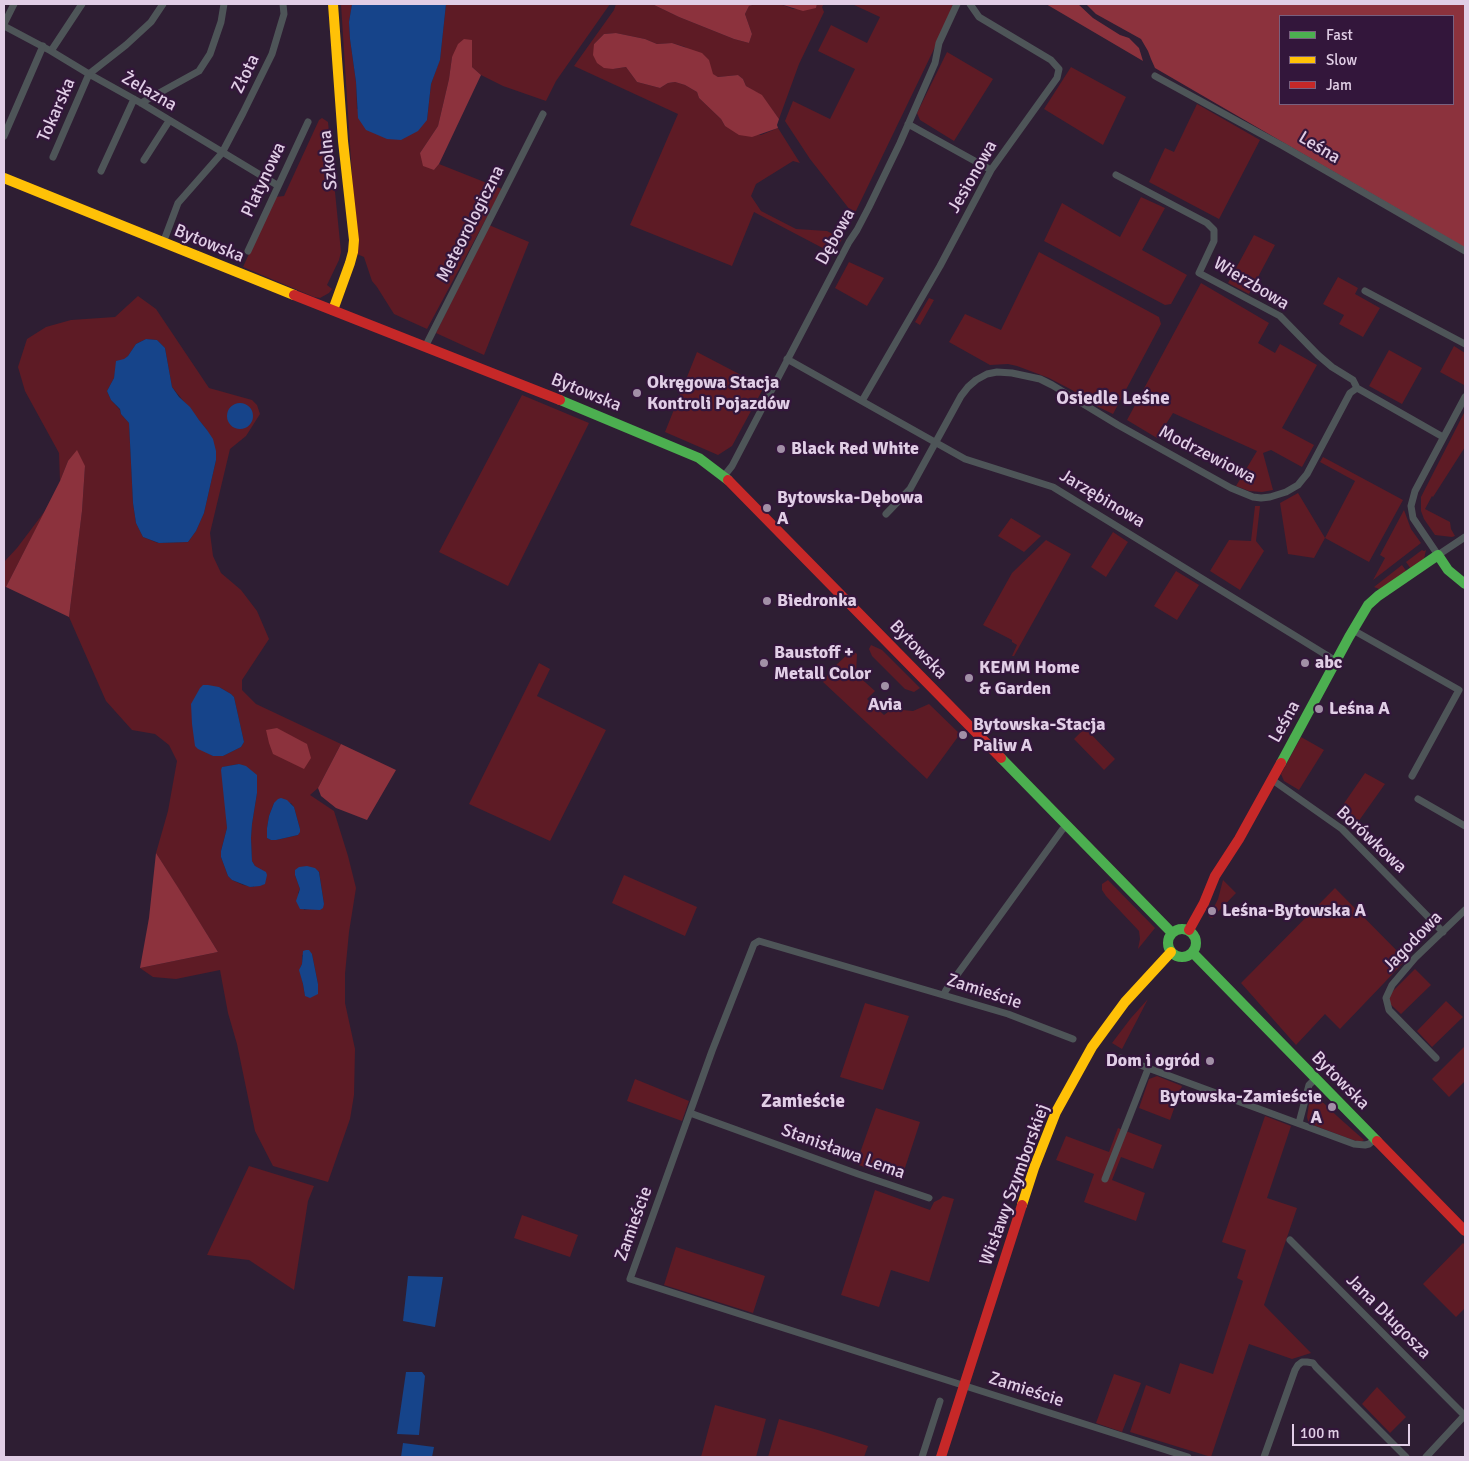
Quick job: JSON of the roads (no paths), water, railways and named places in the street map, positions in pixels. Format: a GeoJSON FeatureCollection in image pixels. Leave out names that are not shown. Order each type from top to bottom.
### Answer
{"type":"FeatureCollection","features":[{"type":"Feature","properties":{"kind":"main road","name":"Szkolna"},"geometry":{"type":"LineString","coordinates":[[333,4],[343,142],[354,240],[350,263],[333,310]]}},
{"type":"Feature","properties":{"kind":"main road","name":"Bytowska"},"geometry":{"type":"LineString","coordinates":[[4,178],[598,415],[699,458],[724,476],[1172,933]]}},
{"type":"Feature","properties":{"kind":"main road"},"geometry":{"type":"LineString","coordinates":[[1438,555],[1448,570],[1465,584]]}},
{"type":"Feature","properties":{"kind":"main road","name":"Leśna"},"geometry":{"type":"LineString","coordinates":[[1188,930],[1204,903],[1213,880],[1239,839],[1368,605],[1374,598],[1438,555]]}},
{"type":"Feature","properties":{"kind":"main road"},"geometry":{"type":"LineString","coordinates":[[1179,929],[1188,930],[1194,935],[1196,947],[1193,953],[1188,956],[1176,956],[1171,952],[1168,942],[1172,933],[1179,929]]}},
{"type":"Feature","properties":{"kind":"main road","name":"Wisławy Szymborskiej"},"geometry":{"type":"LineString","coordinates":[[941,1457],[1034,1168],[1056,1112],[1092,1046],[1125,1002],[1171,952]]}},
{"type":"Feature","properties":{"kind":"main road","name":"Bytowska"},"geometry":{"type":"LineString","coordinates":[[1193,953],[1465,1231]]}},
{"type":"Feature","properties":{"kind":"street"},"geometry":{"type":"LineString","coordinates":[[4,25],[14,4]]}},
{"type":"Feature","properties":{"kind":"street"},"geometry":{"type":"LineString","coordinates":[[51,51],[82,4]]}},
{"type":"Feature","properties":{"kind":"street"},"geometry":{"type":"LineString","coordinates":[[89,74],[126,45],[151,22],[163,4]]}},
{"type":"Feature","properties":{"kind":"street"},"geometry":{"type":"LineString","coordinates":[[101,172],[137,101],[199,71],[210,54],[221,22],[224,4]]}},
{"type":"Feature","properties":{"kind":"street","name":"Złota"},"geometry":{"type":"LineString","coordinates":[[163,243],[178,203],[222,153],[243,114],[272,54],[284,14],[283,4]]}},
{"type":"Feature","properties":{"kind":"street","name":"Dębowa"},"geometry":{"type":"LineString","coordinates":[[724,476],[732,466],[857,230],[935,64],[940,43],[957,4]]}},
{"type":"Feature","properties":{"kind":"street","name":"Jesionowa"},"geometry":{"type":"LineString","coordinates":[[862,401],[940,266],[991,170],[1057,78],[1059,70],[1051,60],[979,17],[970,4]]}},
{"type":"Feature","properties":{"kind":"street","name":"Żelazna"},"geometry":{"type":"LineString","coordinates":[[4,25],[137,101],[277,185]]}},
{"type":"Feature","properties":{"kind":"street"},"geometry":{"type":"LineString","coordinates":[[4,136],[42,46]]}},
{"type":"Feature","properties":{"kind":"street","name":"Tokarska"},"geometry":{"type":"LineString","coordinates":[[52,157],[89,74]]}},
{"type":"Feature","properties":{"kind":"street","name":"Leśna"},"geometry":{"type":"LineString","coordinates":[[1156,76],[1284,146],[1465,251]]}},
{"type":"Feature","properties":{"kind":"street","name":"Meteorologiczna"},"geometry":{"type":"LineString","coordinates":[[425,347],[542,114]]}},
{"type":"Feature","properties":{"kind":"street"},"geometry":{"type":"LineString","coordinates":[[144,160],[169,121]]}},
{"type":"Feature","properties":{"kind":"street","name":"Platynowa"},"geometry":{"type":"LineString","coordinates":[[248,251],[277,185],[308,122]]}},
{"type":"Feature","properties":{"kind":"street"},"geometry":{"type":"LineString","coordinates":[[908,124],[991,170]]}},
{"type":"Feature","properties":{"kind":"street","name":"Wierzbowa"},"geometry":{"type":"LineString","coordinates":[[1116,175],[1207,223],[1214,230],[1214,241],[1199,273],[1280,316],[1325,361],[1353,380],[1357,388]]}},
{"type":"Feature","properties":{"kind":"street"},"geometry":{"type":"LineString","coordinates":[[1365,291],[1465,344]]}},
{"type":"Feature","properties":{"kind":"street","name":"Jarzębinowa"},"geometry":{"type":"LineString","coordinates":[[788,359],[936,443],[976,463],[1053,486],[1336,661]]}},
{"type":"Feature","properties":{"kind":"street","name":"Modrzewiowa"},"geometry":{"type":"LineString","coordinates":[[886,514],[910,489],[961,396],[976,380],[987,374],[1012,372],[1040,379],[1232,488],[1261,498],[1286,492],[1298,485],[1307,474],[1350,393],[1357,388]]}},
{"type":"Feature","properties":{"kind":"street"},"geometry":{"type":"LineString","coordinates":[[1357,388],[1443,437]]}},
{"type":"Feature","properties":{"kind":"street"},"geometry":{"type":"LineString","coordinates":[[1438,555],[1413,518],[1411,506],[1415,491],[1465,397]]}},
{"type":"Feature","properties":{"kind":"street","name":"Leśna"},"geometry":{"type":"LineString","coordinates":[[1438,555],[1465,537]]}},
{"type":"Feature","properties":{"kind":"street"},"geometry":{"type":"LineString","coordinates":[[1353,630],[1459,690],[1412,776]]}},
{"type":"Feature","properties":{"kind":"street","name":"Borówkowa"},"geometry":{"type":"LineString","coordinates":[[1272,779],[1342,829],[1443,932]]}},
{"type":"Feature","properties":{"kind":"street"},"geometry":{"type":"LineString","coordinates":[[1418,799],[1465,826]]}},
{"type":"Feature","properties":{"kind":"street"},"geometry":{"type":"LineString","coordinates":[[944,994],[1067,825]]}},
{"type":"Feature","properties":{"kind":"street","name":"Jagodowa"},"geometry":{"type":"LineString","coordinates":[[1436,1058],[1389,1010],[1386,998],[1392,985],[1415,958],[1465,910]]}},
{"type":"Feature","properties":{"kind":"street","name":"Zamieście"},"geometry":{"type":"LineString","coordinates":[[1074,1039],[1008,1014],[944,994],[759,941],[754,944],[747,960],[630,1280],[1175,1455],[1188,1457]]}},
{"type":"Feature","properties":{"kind":"street"},"geometry":{"type":"LineString","coordinates":[[1121,1058],[1354,1144],[1366,1145],[1375,1139]]}},
{"type":"Feature","properties":{"kind":"street"},"geometry":{"type":"LineString","coordinates":[[1105,1179],[1148,1069]]}},
{"type":"Feature","properties":{"kind":"street"},"geometry":{"type":"LineString","coordinates":[[1299,1123],[1309,1085],[1315,1079]]}},
{"type":"Feature","properties":{"kind":"street","name":"Stanisława Lema"},"geometry":{"type":"LineString","coordinates":[[690,1113],[929,1198]]}},
{"type":"Feature","properties":{"kind":"street","name":"Jana Długosza"},"geometry":{"type":"LineString","coordinates":[[1290,1240],[1465,1416]]}},
{"type":"Feature","properties":{"kind":"street"},"geometry":{"type":"LineString","coordinates":[[1264,1457],[1295,1370],[1302,1362],[1307,1362],[1313,1363],[1406,1457]]}},
{"type":"Feature","properties":{"kind":"street"},"geometry":{"type":"LineString","coordinates":[[922,1457],[940,1402]]}},
{"type":"Feature","properties":{"kind":"street"},"geometry":{"type":"LineString","coordinates":[[1426,1457],[1465,1416]]}},
{"type":"Feature","properties":{"kind":"water"},"geometry":{"type":"Polygon","coordinates":[[[352,4],[446,4],[440,60],[431,84],[427,120],[418,131],[401,140],[387,139],[366,130],[358,118],[349,22],[352,4]]]}},
{"type":"Feature","properties":{"kind":"water"},"geometry":{"type":"Polygon","coordinates":[[[146,339],[157,340],[165,348],[172,387],[207,430],[213,439],[216,451],[216,460],[204,513],[196,531],[188,542],[159,543],[143,537],[136,523],[133,503],[129,423],[121,414],[120,409],[111,400],[107,391],[114,378],[116,361],[124,359],[136,344],[146,339]]]}},
{"type":"Feature","properties":{"kind":"water"},"geometry":{"type":"Polygon","coordinates":[[[240,403],[249,407],[253,416],[249,425],[240,429],[231,425],[227,416],[231,407],[240,403]]]}},
{"type":"Feature","properties":{"kind":"water"},"geometry":{"type":"Polygon","coordinates":[[[203,685],[219,687],[234,697],[244,742],[241,747],[223,756],[213,756],[195,746],[191,704],[203,685]]]}},
{"type":"Feature","properties":{"kind":"water"},"geometry":{"type":"Polygon","coordinates":[[[239,764],[246,766],[257,775],[257,793],[251,838],[252,861],[255,866],[266,872],[267,875],[265,884],[260,886],[250,887],[232,880],[228,876],[221,857],[227,828],[221,770],[222,767],[239,764]]]}},
{"type":"Feature","properties":{"kind":"water"},"geometry":{"type":"Polygon","coordinates":[[[281,798],[287,800],[294,807],[300,832],[298,835],[271,840],[267,838],[269,816],[274,803],[281,798]]]}},
{"type":"Feature","properties":{"kind":"water"},"geometry":{"type":"Polygon","coordinates":[[[299,867],[315,868],[319,872],[324,904],[320,910],[300,909],[296,901],[300,889],[295,870],[299,867]]]}},
{"type":"Feature","properties":{"kind":"water"},"geometry":{"type":"Polygon","coordinates":[[[309,950],[312,954],[318,984],[318,994],[310,998],[305,996],[299,970],[302,964],[303,951],[309,950]]]}},
{"type":"Feature","properties":{"kind":"water"},"geometry":{"type":"Polygon","coordinates":[[[408,1276],[443,1277],[435,1327],[403,1321],[408,1276]]]}},
{"type":"Feature","properties":{"kind":"water"},"geometry":{"type":"Polygon","coordinates":[[[406,1372],[422,1372],[425,1376],[419,1435],[397,1434],[406,1372]]]}},
{"type":"Feature","properties":{"kind":"water"},"geometry":{"type":"Polygon","coordinates":[[[403,1443],[434,1447],[432,1457],[401,1457],[403,1443]]]}},
{"type":"Feature","properties":{"kind":"place","name":"Okręgowa Stacja Kontroli Pojazdów"},"geometry":{"type":"Point","coordinates":[637,393]}},
{"type":"Feature","properties":{"kind":"place","name":"Black Red White"},"geometry":{"type":"Point","coordinates":[781,449]}},
{"type":"Feature","properties":{"kind":"place","name":"Bytowska-Dębowa A"},"geometry":{"type":"Point","coordinates":[767,508]}},
{"type":"Feature","properties":{"kind":"place","name":"Biedronka"},"geometry":{"type":"Point","coordinates":[767,601]}},
{"type":"Feature","properties":{"kind":"place","name":"Baustoff + Metall Color"},"geometry":{"type":"Point","coordinates":[764,663]}},
{"type":"Feature","properties":{"kind":"place","name":"abc"},"geometry":{"type":"Point","coordinates":[1305,663]}},
{"type":"Feature","properties":{"kind":"place","name":"KEMM Home & Garden"},"geometry":{"type":"Point","coordinates":[969,678]}},
{"type":"Feature","properties":{"kind":"place","name":"Avia"},"geometry":{"type":"Point","coordinates":[885,686]}},
{"type":"Feature","properties":{"kind":"place","name":"Leśna A"},"geometry":{"type":"Point","coordinates":[1319,709]}},
{"type":"Feature","properties":{"kind":"place","name":"Bytowska-Stacja Paliw A"},"geometry":{"type":"Point","coordinates":[963,735]}},
{"type":"Feature","properties":{"kind":"place","name":"Leśna-Bytowska A"},"geometry":{"type":"Point","coordinates":[1212,911]}},
{"type":"Feature","properties":{"kind":"place","name":"Dom i ogród"},"geometry":{"type":"Point","coordinates":[1210,1061]}},
{"type":"Feature","properties":{"kind":"place","name":"Bytowska-Zamieście A"},"geometry":{"type":"Point","coordinates":[1332,1107]}},
{"type":"Feature","properties":{"kind":"district","name":"Osiedle Leśne"},"geometry":{"type":"Point","coordinates":[1113,399]}},
{"type":"Feature","properties":{"kind":"district","name":"Zamieście"},"geometry":{"type":"Point","coordinates":[803,1102]}}]}
